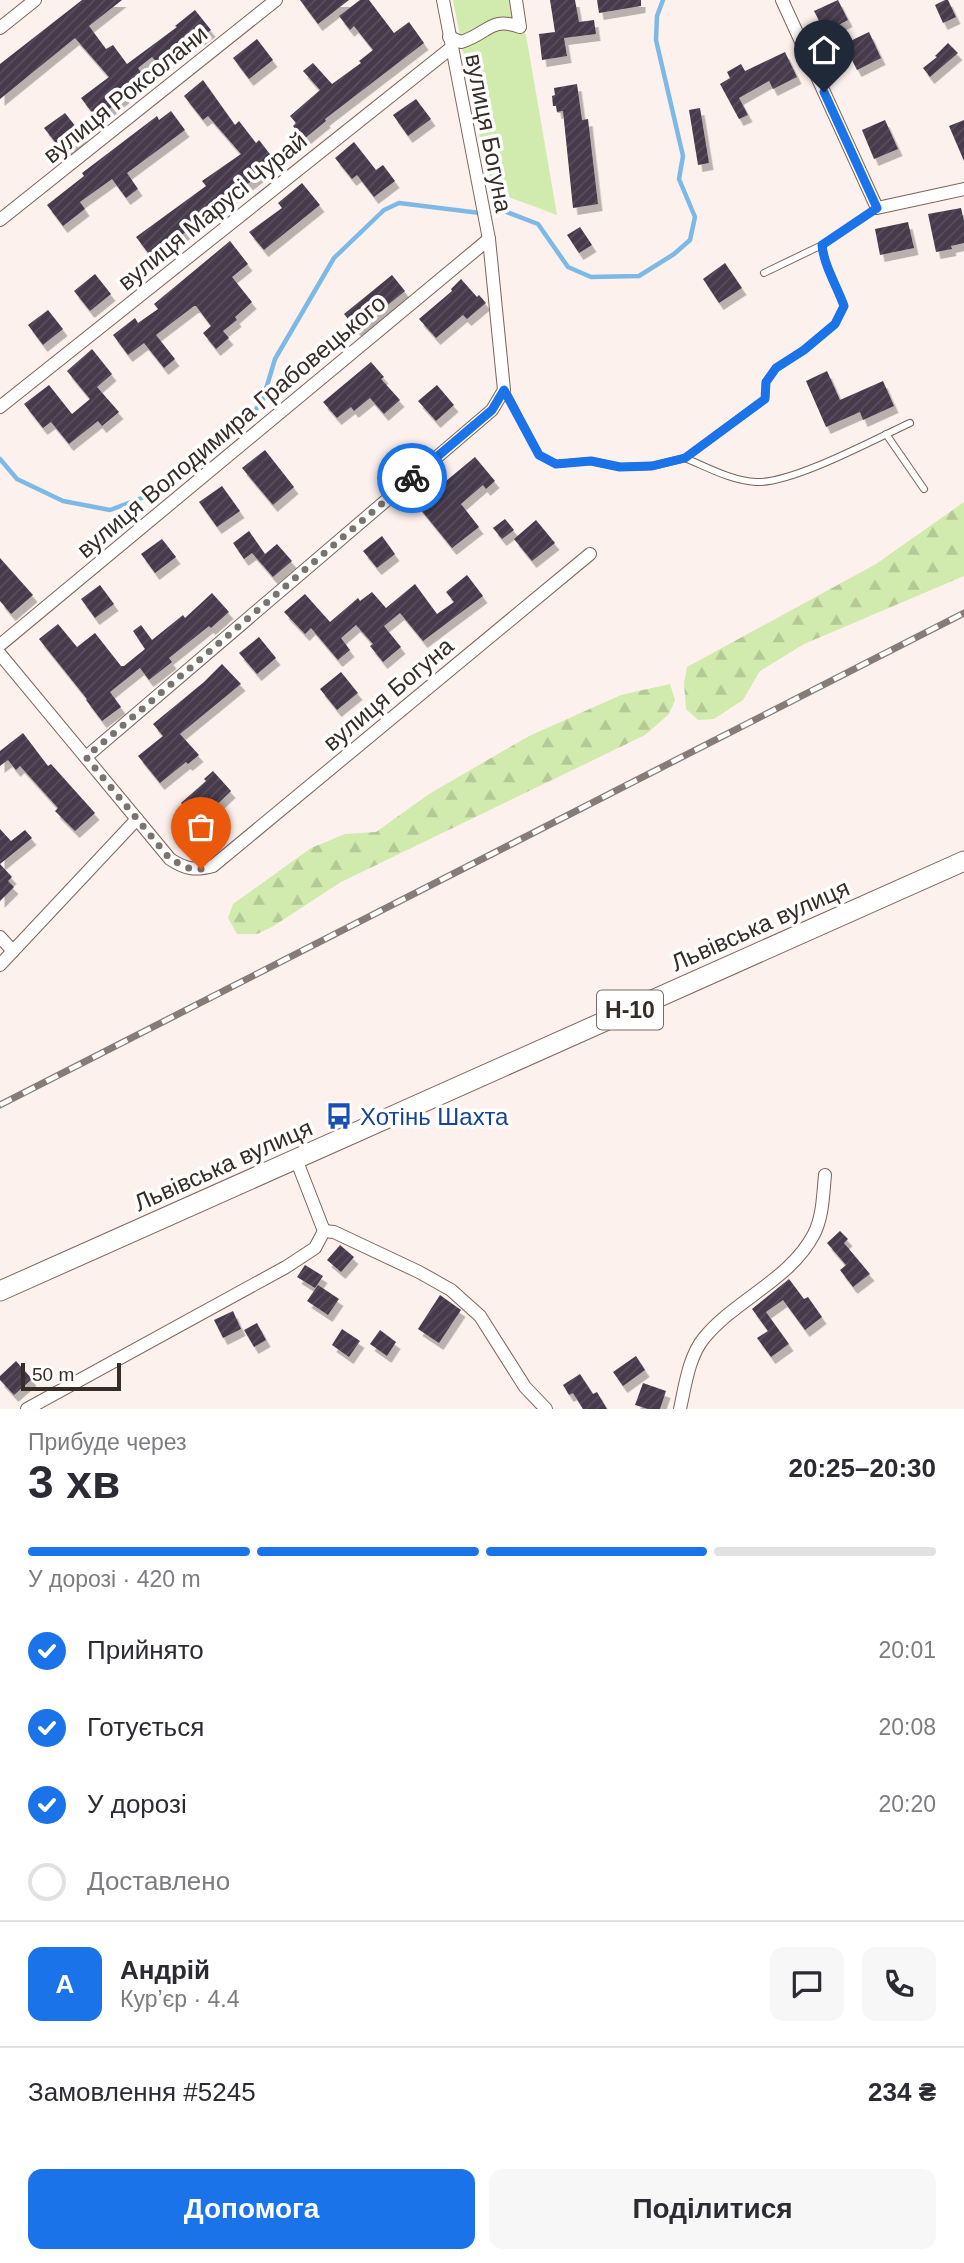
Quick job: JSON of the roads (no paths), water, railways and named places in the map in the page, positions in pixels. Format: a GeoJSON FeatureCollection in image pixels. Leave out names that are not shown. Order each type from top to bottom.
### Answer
{"type":"FeatureCollection","features":[{"type":"Feature","properties":{"kind":"main road","name":"Львівська вулиця"},"geometry":{"type":"LineString","coordinates":[[0,1290],[964,861]]}},
{"type":"Feature","properties":{"kind":"street"},"geometry":{"type":"LineString","coordinates":[[0,28],[35,0]]}},
{"type":"Feature","properties":{"kind":"street","name":"вулиця Роксолани"},"geometry":{"type":"LineString","coordinates":[[0,220],[276,0]]}},
{"type":"Feature","properties":{"kind":"street","name":"вулиця Богуна"},"geometry":{"type":"LineString","coordinates":[[443,0],[489,239],[502,394]]}},
{"type":"Feature","properties":{"kind":"street"},"geometry":{"type":"LineString","coordinates":[[450,43],[473,38],[497,23],[520,27],[516,0]]}},
{"type":"Feature","properties":{"kind":"street"},"geometry":{"type":"LineString","coordinates":[[782,0],[877,208],[964,188]]}},
{"type":"Feature","properties":{"kind":"street","name":"вулиця Марусі Чурай"},"geometry":{"type":"LineString","coordinates":[[0,407],[450,43]]}},
{"type":"Feature","properties":{"kind":"street","name":"вулиця Володимира Грабовецького"},"geometry":{"type":"LineString","coordinates":[[0,645],[489,239]]}},
{"type":"Feature","properties":{"kind":"street"},"geometry":{"type":"LineString","coordinates":[[86,757],[492,410],[502,394]]}},
{"type":"Feature","properties":{"kind":"street","name":"вулиця Богуна"},"geometry":{"type":"LineString","coordinates":[[136,818],[170,859],[191,869],[213,866],[590,554]]}},
{"type":"Feature","properties":{"kind":"street"},"geometry":{"type":"LineString","coordinates":[[0,654],[136,818],[0,965]]}},
{"type":"Feature","properties":{"kind":"street"},"geometry":{"type":"LineString","coordinates":[[0,937],[13,951]]}},
{"type":"Feature","properties":{"kind":"street"},"geometry":{"type":"LineString","coordinates":[[27,1409],[286,1267],[315,1248],[324,1231],[296,1159]]}},
{"type":"Feature","properties":{"kind":"street"},"geometry":{"type":"LineString","coordinates":[[680,1409],[691,1364],[702,1339],[797,1257],[814,1233],[822,1207],[825,1175]]}},
{"type":"Feature","properties":{"kind":"street"},"geometry":{"type":"LineString","coordinates":[[324,1231],[334,1232],[451,1290],[480,1316],[525,1387],[546,1409]]}},
{"type":"Feature","properties":{"kind":"lane"},"geometry":{"type":"LineString","coordinates":[[764,274],[822,245],[877,208]]}},
{"type":"Feature","properties":{"kind":"lane"},"geometry":{"type":"LineString","coordinates":[[502,394],[539,455],[547,461],[556,464],[591,461],[620,467],[652,466],[685,458],[765,399],[766,382],[776,368],[804,350],[835,324],[844,306],[836,283],[823,260],[822,245]]}},
{"type":"Feature","properties":{"kind":"lane"},"geometry":{"type":"LineString","coordinates":[[685,458],[740,479],[769,482],[840,456],[910,423]]}},
{"type":"Feature","properties":{"kind":"lane"},"geometry":{"type":"LineString","coordinates":[[886,434],[924,489]]}},
{"type":"Feature","properties":{"kind":"waterway"},"geometry":{"type":"LineString","coordinates":[[504,211],[538,224],[568,267],[591,277],[639,276],[674,254],[690,240],[695,217],[679,179],[683,156],[656,40],[657,16],[663,0]]}},
{"type":"Feature","properties":{"kind":"waterway"},"geometry":{"type":"LineString","coordinates":[[0,459],[17,479],[63,501],[110,510],[147,496],[244,427],[263,399],[275,359],[334,258],[384,210],[399,203],[480,213]]}},
{"type":"Feature","properties":{"kind":"railway"},"geometry":{"type":"LineString","coordinates":[[0,1105],[964,613]]}},
{"type":"Feature","properties":{"kind":"place","name":"Хотінь Шахта"},"geometry":{"type":"Point","coordinates":[339,1116]}}]}
